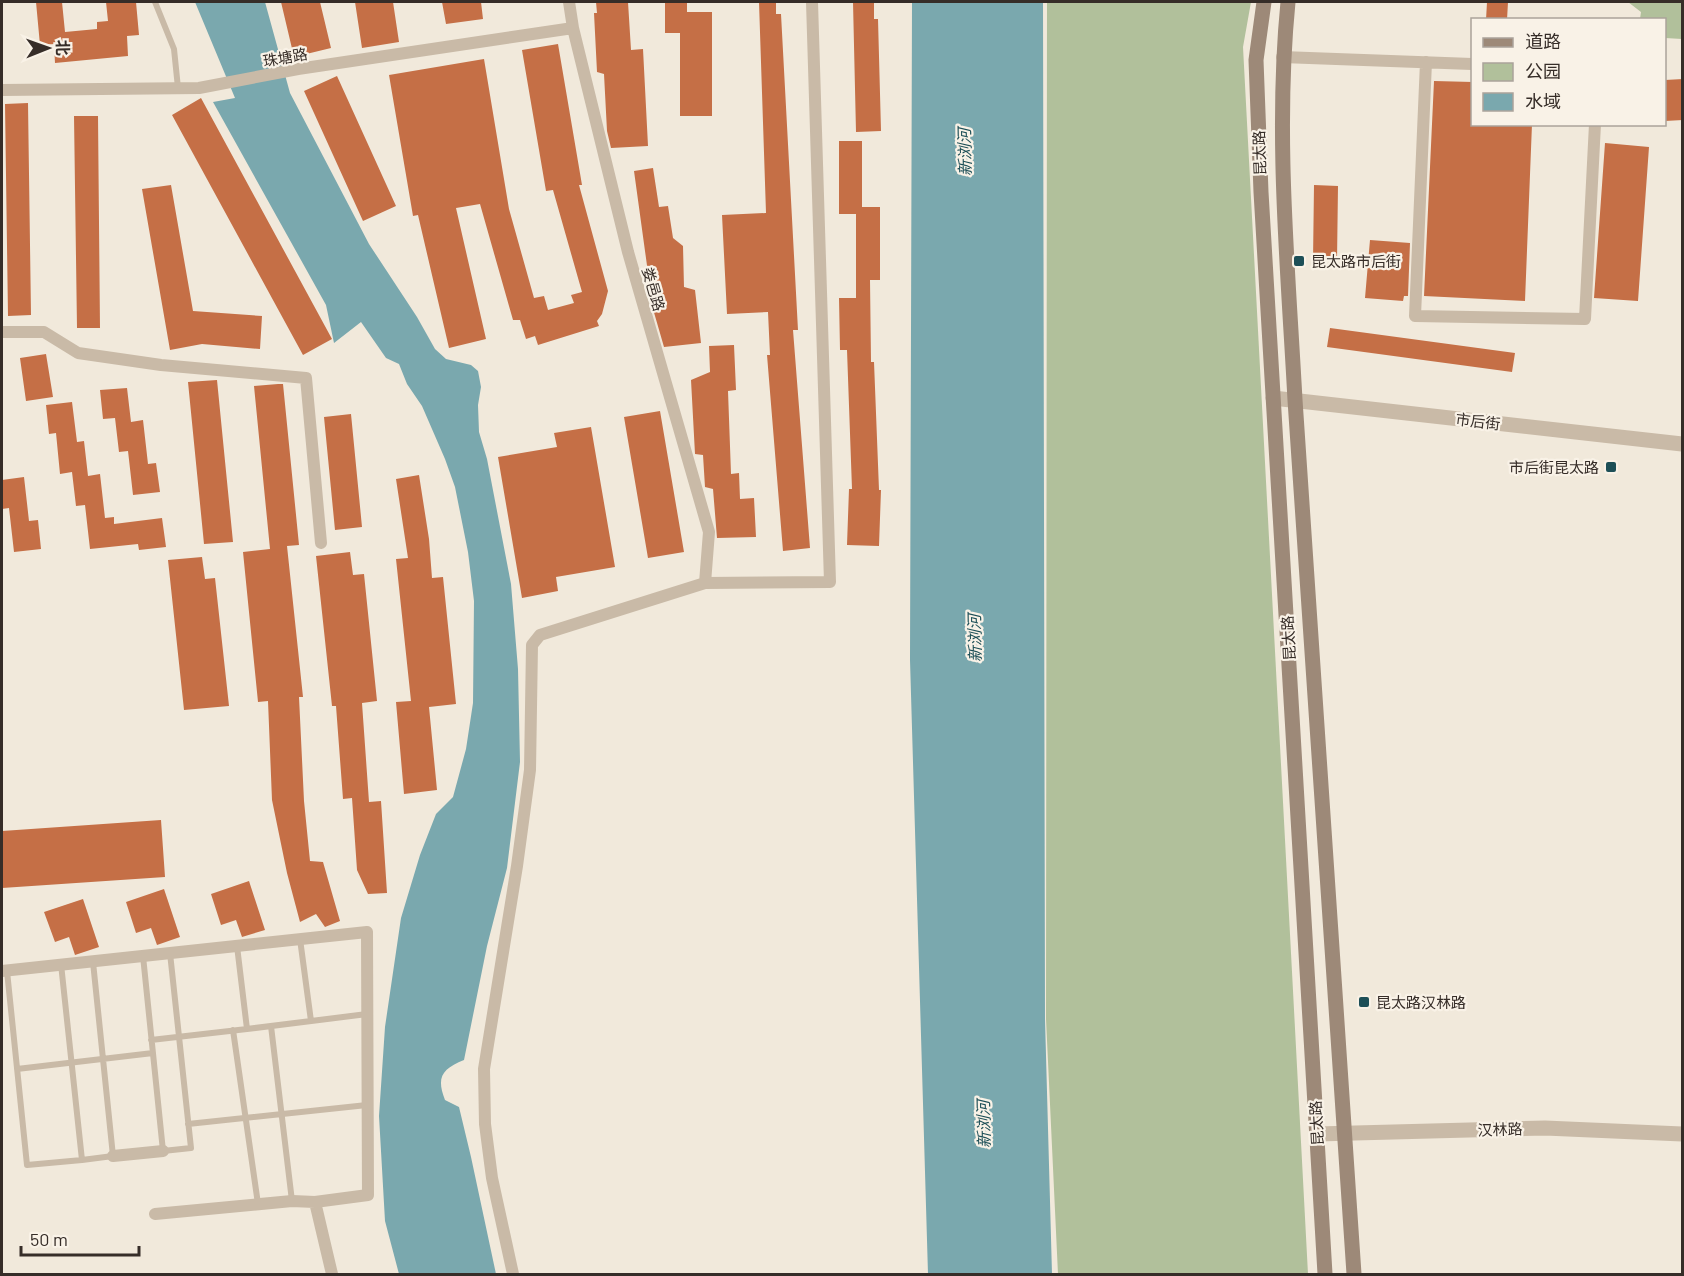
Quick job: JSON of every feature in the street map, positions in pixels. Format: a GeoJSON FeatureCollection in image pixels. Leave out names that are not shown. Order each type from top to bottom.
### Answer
{"type":"FeatureCollection","features":[{"type":"Feature","properties":{"kind":"main road","name":"昆太路"},"geometry":{"type":"LineString","coordinates":[[1264,2],[1256,60],[1261,192],[1325,1275]]}},
{"type":"Feature","properties":{"kind":"main road","name":"昆太路"},"geometry":{"type":"LineString","coordinates":[[1288,2],[1282,57],[1284,194],[1295,400],[1354,1275]]}},
{"type":"Feature","properties":{"kind":"street","name":"娄邑路"},"geometry":{"type":"LineString","coordinates":[[569,2],[573,28],[628,252],[709,532],[705,584]]}},
{"type":"Feature","properties":{"kind":"street"},"geometry":{"type":"LineString","coordinates":[[513,1275],[490,1167],[485,1125],[484,1069],[530,770],[532,645],[540,635],[705,584],[830,582],[812,2]]}},
{"type":"Feature","properties":{"kind":"street","name":"珠塘路"},"geometry":{"type":"LineString","coordinates":[[2,90],[199,88],[298,69],[573,28]]}},
{"type":"Feature","properties":{"kind":"street"},"geometry":{"type":"LineString","coordinates":[[1282,57],[1471,64]]}},
{"type":"Feature","properties":{"kind":"street"},"geometry":{"type":"LineString","coordinates":[[1426,62],[1415,316],[1586,319],[1594,126]]}},
{"type":"Feature","properties":{"kind":"street"},"geometry":{"type":"LineString","coordinates":[[2,332],[44,332],[78,353],[149,364],[306,378],[321,543]]}},
{"type":"Feature","properties":{"kind":"street","name":"市后街"},"geometry":{"type":"LineString","coordinates":[[1273,398],[1683,444]]}},
{"type":"Feature","properties":{"kind":"street"},"geometry":{"type":"LineString","coordinates":[[4,970],[367,932],[368,1195],[315,1202],[292,1201],[155,1214]]}},
{"type":"Feature","properties":{"kind":"street","name":"汉林路"},"geometry":{"type":"LineString","coordinates":[[1317,1134],[1545,1128],[1683,1134]]}},
{"type":"Feature","properties":{"kind":"street"},"geometry":{"type":"LineString","coordinates":[[113,1156],[163,1151]]}},
{"type":"Feature","properties":{"kind":"street"},"geometry":{"type":"LineString","coordinates":[[315,1202],[332,1275]]}},
{"type":"Feature","properties":{"kind":"lane"},"geometry":{"type":"LineString","coordinates":[[155,2],[174,49],[178,88]]}},
{"type":"Feature","properties":{"kind":"lane"},"geometry":{"type":"LineString","coordinates":[[300,939],[310,1021]]}},
{"type":"Feature","properties":{"kind":"lane"},"geometry":{"type":"LineString","coordinates":[[237,946],[247,1029]]}},
{"type":"Feature","properties":{"kind":"lane"},"geometry":{"type":"LineString","coordinates":[[143,956],[163,1151],[191,1148],[170,953]]}},
{"type":"Feature","properties":{"kind":"lane"},"geometry":{"type":"LineString","coordinates":[[4,970],[27,1165],[82,1160],[113,1156],[93,961]]}},
{"type":"Feature","properties":{"kind":"lane"},"geometry":{"type":"LineString","coordinates":[[62,964],[82,1160]]}},
{"type":"Feature","properties":{"kind":"lane"},"geometry":{"type":"LineString","coordinates":[[151,1040],[367,1014]]}},
{"type":"Feature","properties":{"kind":"lane"},"geometry":{"type":"LineString","coordinates":[[271,1026],[292,1201]]}},
{"type":"Feature","properties":{"kind":"lane"},"geometry":{"type":"LineString","coordinates":[[233,1030],[258,1204]]}},
{"type":"Feature","properties":{"kind":"lane"},"geometry":{"type":"LineString","coordinates":[[17,1069],[153,1053]]}},
{"type":"Feature","properties":{"kind":"lane"},"geometry":{"type":"LineString","coordinates":[[188,1124],[367,1105]]}},
{"type":"Feature","properties":{"kind":"green space"},"geometry":{"type":"Polygon","coordinates":[[[1047,2],[1251,2],[1243,47],[1308,1274],[1058,1274],[1046,1019],[1047,2]]]}},
{"type":"Feature","properties":{"kind":"green space"},"geometry":{"type":"Polygon","coordinates":[[[1628,2],[1682,2],[1682,39],[1666,38],[1666,18],[1640,18],[1641,12],[1628,2]]]}},
{"type":"Feature","properties":{"kind":"water"},"geometry":{"type":"Polygon","coordinates":[[[195,2],[265,2],[290,93],[369,244],[435,349],[446,359],[471,365],[478,371],[481,387],[478,405],[479,432],[487,459],[511,584],[518,669],[520,762],[507,868],[487,946],[464,1060],[446,1071],[441,1085],[445,1100],[459,1107],[496,1274],[399,1274],[385,1221],[379,1116],[385,1027],[401,918],[420,855],[436,814],[453,797],[466,749],[473,703],[474,601],[468,552],[455,487],[422,406],[407,384],[399,364],[386,358],[361,322],[334,343],[326,305],[213,102],[235,98],[195,2]]]}},
{"type":"Feature","properties":{"kind":"water","name":"新浏河"},"geometry":{"type":"Polygon","coordinates":[[[912,2],[1043,2],[1045,1019],[1052,1274],[928,1274],[910,660],[912,2]]]}},
{"type":"Feature","properties":{"kind":"building"},"geometry":{"type":"Polygon","coordinates":[[[36,2],[62,2],[65,32],[97,29],[97,22],[108,21],[106,2],[136,2],[139,35],[127,36],[128,56],[55,63],[54,44],[40,45],[36,2]]]}},
{"type":"Feature","properties":{"kind":"building"},"geometry":{"type":"Polygon","coordinates":[[[281,2],[320,2],[331,48],[294,57],[281,2]]]}},
{"type":"Feature","properties":{"kind":"building"},"geometry":{"type":"Polygon","coordinates":[[[355,2],[393,2],[399,42],[362,48],[355,2]]]}},
{"type":"Feature","properties":{"kind":"building"},"geometry":{"type":"Polygon","coordinates":[[[442,2],[481,2],[483,19],[446,24],[442,2]]]}},
{"type":"Feature","properties":{"kind":"building"},"geometry":{"type":"Polygon","coordinates":[[[596,2],[628,2],[631,50],[643,49],[648,146],[611,148],[607,131],[604,74],[597,72],[594,13],[597,13],[596,2]]]}},
{"type":"Feature","properties":{"kind":"building"},"geometry":{"type":"Polygon","coordinates":[[[665,2],[687,2],[687,12],[712,12],[712,116],[680,116],[680,33],[665,33],[665,2]]]}},
{"type":"Feature","properties":{"kind":"building"},"geometry":{"type":"Polygon","coordinates":[[[759,2],[776,2],[776,14],[781,14],[798,330],[793,330],[810,548],[783,551],[767,355],[770,355],[768,312],[727,314],[722,215],[766,213],[759,2]]]}},
{"type":"Feature","properties":{"kind":"building"},"geometry":{"type":"Polygon","coordinates":[[[853,2],[874,2],[874,19],[878,19],[881,131],[856,132],[853,2]]]}},
{"type":"Feature","properties":{"kind":"building"},"geometry":{"type":"Polygon","coordinates":[[[1487,2],[1508,2],[1507,18],[1486,18],[1487,2]]]}},
{"type":"Feature","properties":{"kind":"building"},"geometry":{"type":"Polygon","coordinates":[[[558,44],[582,185],[579,185],[608,291],[602,314],[597,321],[599,326],[538,345],[535,336],[526,339],[520,320],[513,320],[480,204],[456,208],[486,339],[449,348],[418,215],[413,216],[389,75],[484,59],[509,209],[534,298],[544,296],[548,310],[574,303],[571,295],[582,292],[553,190],[546,191],[522,50],[558,44]]]}},
{"type":"Feature","properties":{"kind":"building"},"geometry":{"type":"Polygon","coordinates":[[[337,76],[396,206],[363,221],[304,91],[337,76]]]}},
{"type":"Feature","properties":{"kind":"building"},"geometry":{"type":"Polygon","coordinates":[[[1683,79],[1683,120],[1666,121],[1666,80],[1683,79]]]}},
{"type":"Feature","properties":{"kind":"building"},"geometry":{"type":"Polygon","coordinates":[[[1434,81],[1471,82],[1471,126],[1532,126],[1525,301],[1424,296],[1434,81]]]}},
{"type":"Feature","properties":{"kind":"building"},"geometry":{"type":"Polygon","coordinates":[[[201,98],[332,339],[303,355],[172,115],[201,98]]]}},
{"type":"Feature","properties":{"kind":"building"},"geometry":{"type":"Polygon","coordinates":[[[28,103],[31,315],[8,316],[5,104],[28,103]]]}},
{"type":"Feature","properties":{"kind":"building"},"geometry":{"type":"Polygon","coordinates":[[[74,116],[98,116],[100,328],[77,328],[74,116]]]}},
{"type":"Feature","properties":{"kind":"building"},"geometry":{"type":"Polygon","coordinates":[[[839,141],[862,141],[862,207],[880,207],[880,280],[870,280],[871,362],[874,362],[879,490],[881,490],[879,546],[847,545],[849,489],[852,489],[847,350],[840,350],[839,298],[856,298],[856,214],[839,214],[839,141]]]}},
{"type":"Feature","properties":{"kind":"building"},"geometry":{"type":"Polygon","coordinates":[[[1605,143],[1649,147],[1638,301],[1594,298],[1605,143]]]}},
{"type":"Feature","properties":{"kind":"building"},"geometry":{"type":"Polygon","coordinates":[[[653,168],[659,207],[668,206],[673,238],[683,246],[684,287],[695,290],[701,343],[664,347],[653,309],[634,171],[653,168]]]}},
{"type":"Feature","properties":{"kind":"building"},"geometry":{"type":"Polygon","coordinates":[[[171,185],[193,311],[262,316],[260,349],[202,344],[170,350],[142,189],[171,185]]]}},
{"type":"Feature","properties":{"kind":"building"},"geometry":{"type":"Polygon","coordinates":[[[1314,185],[1338,186],[1337,261],[1313,261],[1314,185]]]}},
{"type":"Feature","properties":{"kind":"building"},"geometry":{"type":"Polygon","coordinates":[[[1370,240],[1410,243],[1408,296],[1404,296],[1403,301],[1365,298],[1370,240]]]}},
{"type":"Feature","properties":{"kind":"building"},"geometry":{"type":"Polygon","coordinates":[[[1330,328],[1515,353],[1512,372],[1327,347],[1330,328]]]}},
{"type":"Feature","properties":{"kind":"building"},"geometry":{"type":"Polygon","coordinates":[[[734,345],[736,390],[728,391],[731,474],[739,473],[740,499],[754,498],[756,537],[717,538],[713,489],[705,487],[703,455],[695,454],[691,380],[710,372],[709,346],[734,345]]]}},
{"type":"Feature","properties":{"kind":"building"},"geometry":{"type":"Polygon","coordinates":[[[46,354],[53,397],[26,401],[20,358],[46,354]]]}},
{"type":"Feature","properties":{"kind":"building"},"geometry":{"type":"Polygon","coordinates":[[[217,380],[233,542],[204,544],[188,382],[217,380]]]}},
{"type":"Feature","properties":{"kind":"building"},"geometry":{"type":"Polygon","coordinates":[[[283,384],[299,545],[287,546],[303,697],[299,697],[304,801],[310,861],[323,862],[340,921],[325,927],[316,914],[300,922],[287,873],[272,800],[268,701],[258,702],[243,552],[270,549],[254,386],[283,384]]]}},
{"type":"Feature","properties":{"kind":"building"},"geometry":{"type":"Polygon","coordinates":[[[127,388],[131,422],[143,420],[148,464],[156,463],[160,492],[133,495],[128,451],[119,452],[115,418],[103,419],[100,390],[127,388]]]}},
{"type":"Feature","properties":{"kind":"building"},"geometry":{"type":"Polygon","coordinates":[[[72,402],[77,442],[84,441],[88,476],[100,474],[105,518],[114,517],[114,524],[162,518],[166,547],[139,550],[138,544],[90,549],[85,505],[76,506],[72,472],[60,474],[56,433],[49,434],[46,405],[72,402]]]}},
{"type":"Feature","properties":{"kind":"building"},"geometry":{"type":"Polygon","coordinates":[[[660,411],[684,552],[648,558],[624,417],[660,411]]]}},
{"type":"Feature","properties":{"kind":"building"},"geometry":{"type":"Polygon","coordinates":[[[351,414],[362,527],[335,530],[324,417],[351,414]]]}},
{"type":"Feature","properties":{"kind":"building"},"geometry":{"type":"Polygon","coordinates":[[[591,427],[615,567],[556,577],[558,591],[522,598],[498,457],[557,447],[554,433],[591,427]]]}},
{"type":"Feature","properties":{"kind":"building"},"geometry":{"type":"Polygon","coordinates":[[[419,475],[429,539],[432,578],[443,577],[456,704],[429,707],[437,790],[404,794],[396,702],[411,701],[396,559],[408,558],[396,479],[419,475]]]}},
{"type":"Feature","properties":{"kind":"building"},"geometry":{"type":"Polygon","coordinates":[[[24,477],[29,521],[38,520],[41,549],[14,552],[9,508],[2,509],[2,480],[24,477]]]}},
{"type":"Feature","properties":{"kind":"building"},"geometry":{"type":"Polygon","coordinates":[[[350,552],[353,575],[364,574],[377,701],[362,703],[369,802],[381,801],[387,893],[368,894],[357,870],[352,798],[343,799],[336,706],[332,706],[316,556],[350,552]]]}},
{"type":"Feature","properties":{"kind":"building"},"geometry":{"type":"Polygon","coordinates":[[[202,557],[205,579],[215,578],[229,706],[184,710],[168,560],[202,557]]]}},
{"type":"Feature","properties":{"kind":"building"},"geometry":{"type":"Polygon","coordinates":[[[161,820],[165,877],[2,888],[2,831],[161,820]]]}},
{"type":"Feature","properties":{"kind":"building"},"geometry":{"type":"Polygon","coordinates":[[[249,881],[265,930],[242,937],[236,920],[221,925],[211,894],[249,881]]]}},
{"type":"Feature","properties":{"kind":"building"},"geometry":{"type":"Polygon","coordinates":[[[164,889],[180,937],[157,945],[151,928],[136,933],[126,902],[164,889]]]}},
{"type":"Feature","properties":{"kind":"building"},"geometry":{"type":"Polygon","coordinates":[[[83,899],[99,947],[75,955],[69,937],[55,942],[44,912],[83,899]]]}},
{"type":"Feature","properties":{"kind":"place","name":"昆太路市后街"},"geometry":{"type":"Point","coordinates":[1299,261]}},
{"type":"Feature","properties":{"kind":"place","name":"市后街昆太路"},"geometry":{"type":"Point","coordinates":[1611,467]}},
{"type":"Feature","properties":{"kind":"place","name":"昆太路汉林路"},"geometry":{"type":"Point","coordinates":[1364,1002]}}]}
